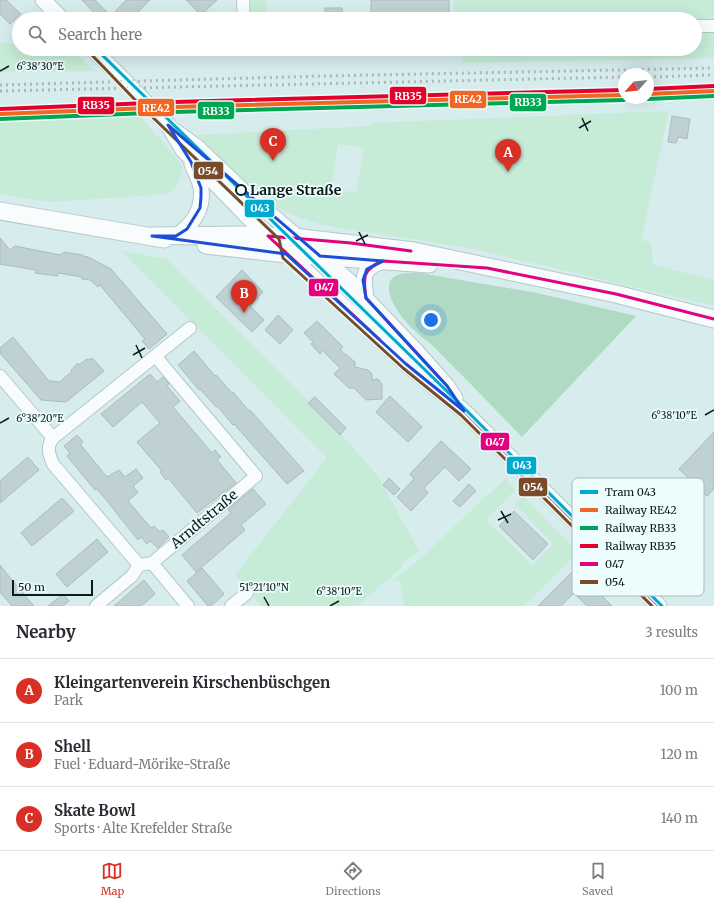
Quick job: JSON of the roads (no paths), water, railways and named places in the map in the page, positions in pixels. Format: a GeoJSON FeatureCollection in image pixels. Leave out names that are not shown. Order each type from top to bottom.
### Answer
{"type":"FeatureCollection","features":[{"type":"Feature","properties":{"kind":"main road"},"geometry":{"type":"LineString","coordinates":[[0,212],[174,240],[286,254],[487,268]]}},
{"type":"Feature","properties":{"kind":"main road"},"geometry":{"type":"LineString","coordinates":[[152,236],[268,236],[414,251],[487,268],[616,294],[714,319]]}},
{"type":"Feature","properties":{"kind":"street"},"geometry":{"type":"LineString","coordinates":[[42,0],[55,12]]}},
{"type":"Feature","properties":{"kind":"street"},"geometry":{"type":"LineString","coordinates":[[243,0],[244,12]]}},
{"type":"Feature","properties":{"kind":"street"},"geometry":{"type":"LineString","coordinates":[[702,26],[714,26]]}},
{"type":"Feature","properties":{"kind":"street"},"geometry":{"type":"LineString","coordinates":[[100,56],[168,125],[197,147],[243,191],[320,256],[366,298],[447,386],[464,411]]}},
{"type":"Feature","properties":{"kind":"street"},"geometry":{"type":"LineString","coordinates":[[168,125],[198,177],[202,197],[200,208],[194,219],[187,228],[176,236]]}},
{"type":"Feature","properties":{"kind":"street"},"geometry":{"type":"LineString","coordinates":[[183,150],[286,254],[406,364],[464,411],[572,519]]}},
{"type":"Feature","properties":{"kind":"street"},"geometry":{"type":"LineString","coordinates":[[366,298],[363,280],[367,269],[373,264],[383,261]]}},
{"type":"Feature","properties":{"kind":"street"},"geometry":{"type":"LineString","coordinates":[[139,565],[53,464],[48,449],[49,444],[53,438],[156,357],[190,328]]}},
{"type":"Feature","properties":{"kind":"street","name":"Arndtstraße"},"geometry":{"type":"LineString","coordinates":[[152,563],[256,476],[156,357]]}},
{"type":"Feature","properties":{"kind":"street"},"geometry":{"type":"LineString","coordinates":[[0,376],[53,438]]}},
{"type":"Feature","properties":{"kind":"street"},"geometry":{"type":"LineString","coordinates":[[96,606],[132,576],[139,565],[152,563],[188,606]]}},
{"type":"Feature","properties":{"kind":"street"},"geometry":{"type":"LineString","coordinates":[[231,606],[247,593]]}},
{"type":"Feature","properties":{"kind":"street"},"geometry":{"type":"LineString","coordinates":[[649,596],[659,606]]}},
{"type":"Feature","properties":{"kind":"railway"},"geometry":{"type":"LineString","coordinates":[[0,85],[324,76],[714,68]]}},
{"type":"Feature","properties":{"kind":"railway"},"geometry":{"type":"LineString","coordinates":[[654,77],[714,75]]}},
{"type":"Feature","properties":{"kind":"railway"},"geometry":{"type":"LineString","coordinates":[[0,91],[618,77]]}},
{"type":"Feature","properties":{"kind":"tram line","name":"043"},"geometry":{"type":"LineString","coordinates":[[103,56],[459,403],[572,516]]}},
{"type":"Feature","properties":{"kind":"tram line","name":"043"},"geometry":{"type":"LineString","coordinates":[[652,596],[662,606]]}},
{"type":"Feature","properties":{"kind":"rail line","name":"RB35"},"geometry":{"type":"LineString","coordinates":[[654,89],[714,86]]}},
{"type":"Feature","properties":{"kind":"rail line","name":"RB35"},"geometry":{"type":"LineString","coordinates":[[0,109],[174,102],[618,90]]}},
{"type":"Feature","properties":{"kind":"rail line","name":"RE42"},"geometry":{"type":"LineString","coordinates":[[654,94],[714,91]]}},
{"type":"Feature","properties":{"kind":"rail line","name":"RE42"},"geometry":{"type":"LineString","coordinates":[[0,114],[174,107],[618,95]]}},
{"type":"Feature","properties":{"kind":"rail line","name":"RB33"},"geometry":{"type":"LineString","coordinates":[[654,99],[714,96]]}},
{"type":"Feature","properties":{"kind":"rail line","name":"RB33"},"geometry":{"type":"LineString","coordinates":[[0,119],[174,112],[618,100]]}},
{"type":"Feature","properties":{"kind":"place","name":"Skate Bowl"},"geometry":{"type":"Point","coordinates":[273,161]}},
{"type":"Feature","properties":{"kind":"place","name":"Kleingartenverein Kirschenbüschgen"},"geometry":{"type":"Point","coordinates":[508,172]}},
{"type":"Feature","properties":{"kind":"place","name":"Lange Straße"},"geometry":{"type":"Point","coordinates":[241,190]}},
{"type":"Feature","properties":{"kind":"place","name":"Shell"},"geometry":{"type":"Point","coordinates":[244,313]}}]}
